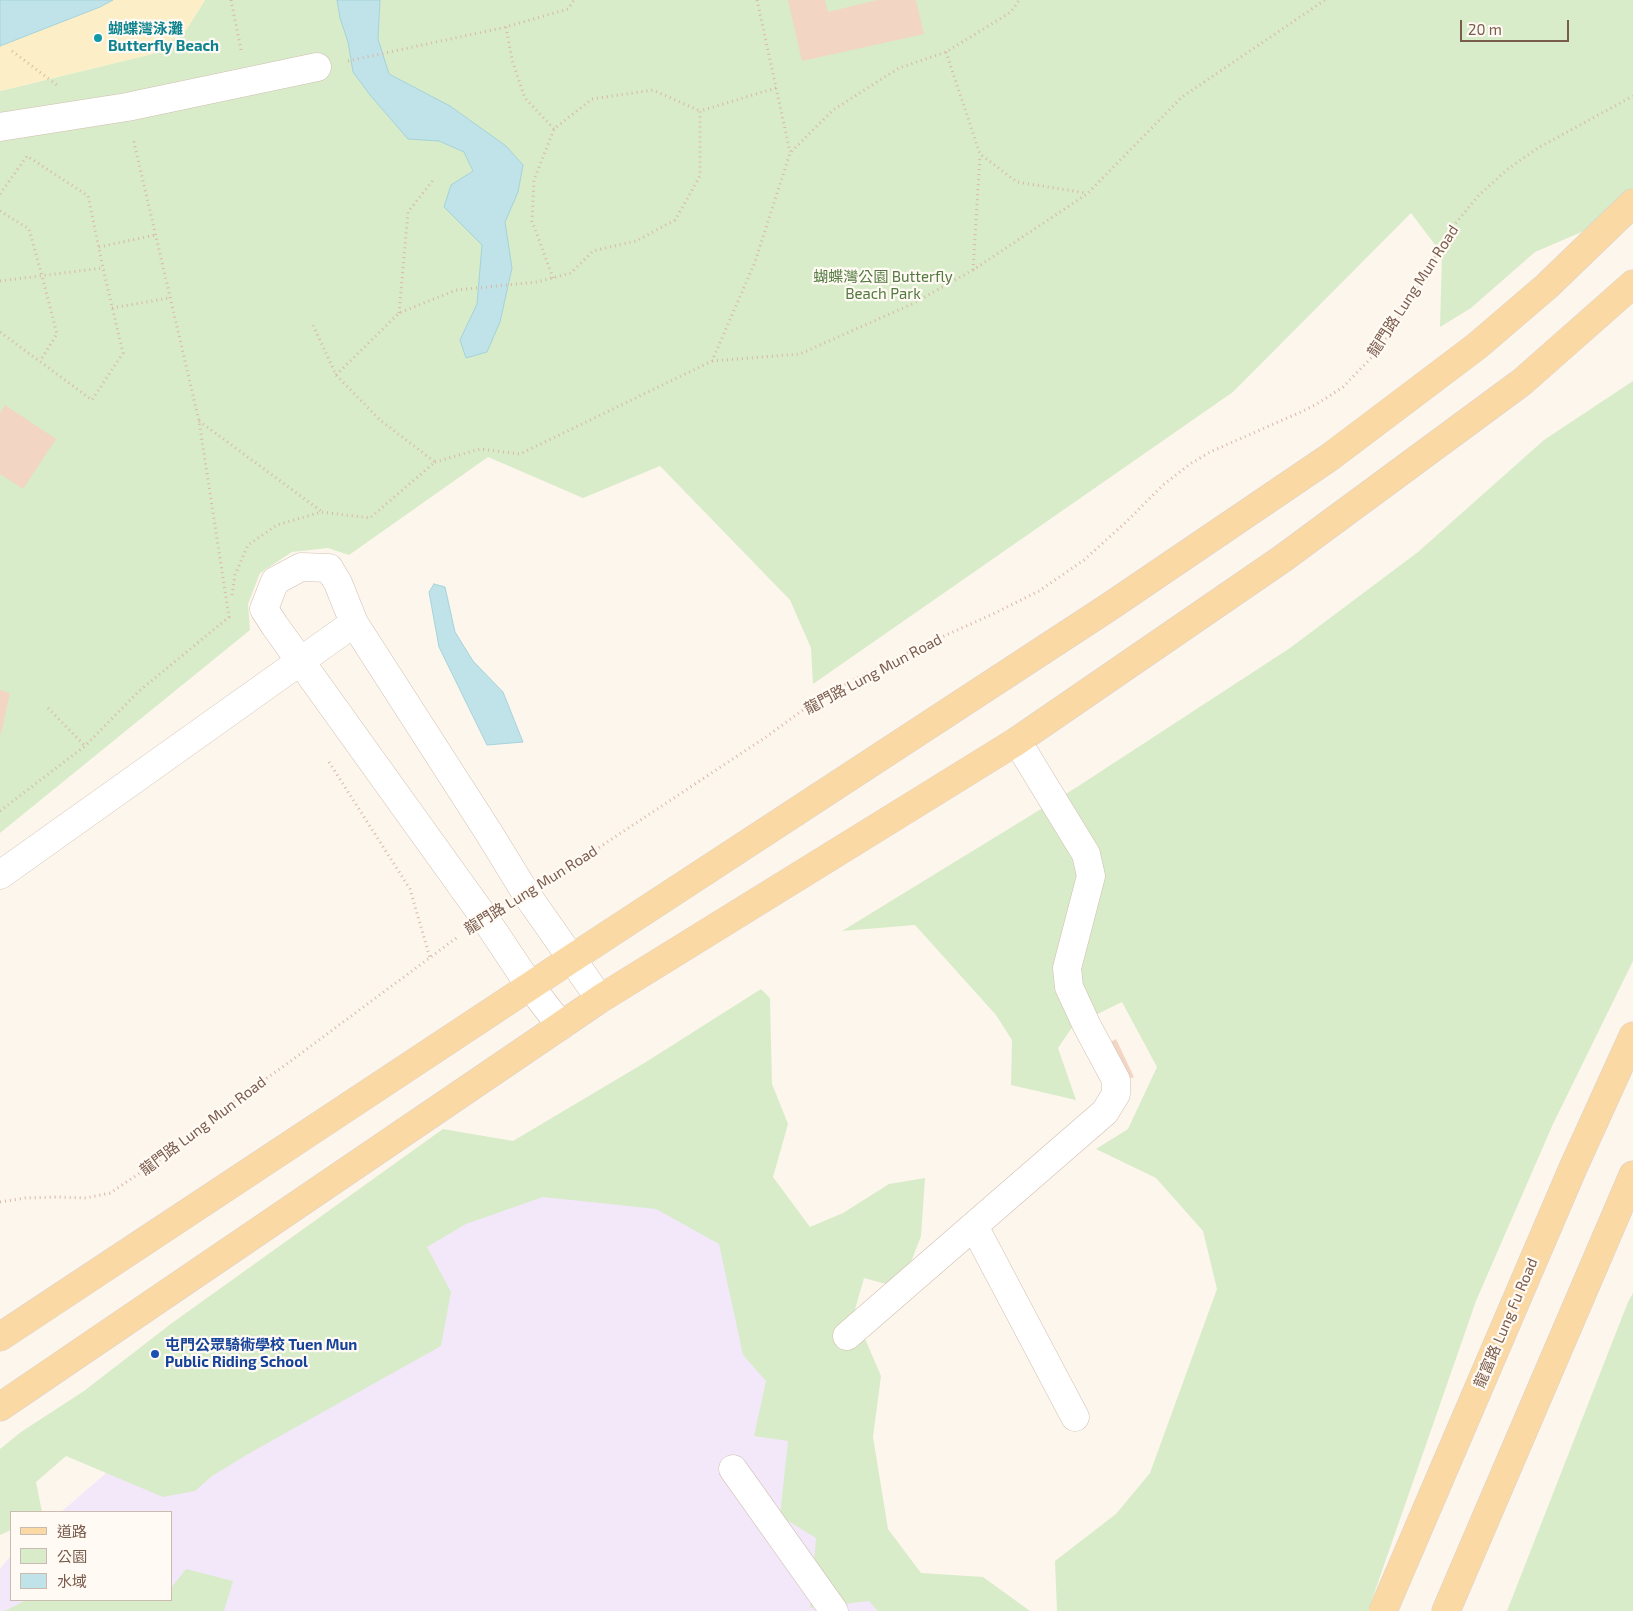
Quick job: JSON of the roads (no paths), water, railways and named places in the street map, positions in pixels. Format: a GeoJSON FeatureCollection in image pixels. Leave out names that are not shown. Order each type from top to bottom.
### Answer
{"type":"FeatureCollection","features":[{"type":"Feature","properties":{"kind":"main road"},"geometry":{"type":"LineString","coordinates":[[0,1337],[571,959],[1101,612],[1330,457],[1477,346],[1547,286],[1633,202]]}},
{"type":"Feature","properties":{"kind":"main road"},"geometry":{"type":"LineString","coordinates":[[0,1407],[600,999],[1017,741],[1282,559],[1522,382],[1633,284]]}},
{"type":"Feature","properties":{"kind":"main road","name":"龍富路 Lung Fu Road"},"geometry":{"type":"LineString","coordinates":[[1383,1611],[1573,1168],[1633,1036]]}},
{"type":"Feature","properties":{"kind":"main road"},"geometry":{"type":"LineString","coordinates":[[1446,1611],[1633,1175]]}},
{"type":"Feature","properties":{"kind":"street"},"geometry":{"type":"LineString","coordinates":[[0,127],[126,107],[316,67]]}},
{"type":"Feature","properties":{"kind":"street"},"geometry":{"type":"LineString","coordinates":[[561,1026],[530,986],[484,917],[300,662],[264,609],[275,581],[300,567],[329,568],[338,583],[354,623],[527,895],[600,999]]}},
{"type":"Feature","properties":{"kind":"street"},"geometry":{"type":"LineString","coordinates":[[0,875],[354,623]]}},
{"type":"Feature","properties":{"kind":"street"},"geometry":{"type":"LineString","coordinates":[[847,1336],[1105,1112],[1116,1094],[1116,1080],[1087,1026],[1069,987],[1067,968],[1091,876],[1086,854],[1017,741]]}},
{"type":"Feature","properties":{"kind":"street"},"geometry":{"type":"LineString","coordinates":[[974,1226],[1074,1417]]}},
{"type":"Feature","properties":{"kind":"street"},"geometry":{"type":"LineString","coordinates":[[733,1469],[834,1611]]}},
{"type":"Feature","properties":{"kind":"water"},"geometry":{"type":"Polygon","coordinates":[[[0,0],[113,0],[100,7],[0,46],[0,0]]]}},
{"type":"Feature","properties":{"kind":"water"},"geometry":{"type":"Polygon","coordinates":[[[337,0],[380,0],[378,39],[389,74],[450,106],[506,146],[523,165],[518,192],[505,222],[512,268],[500,322],[487,352],[466,358],[460,340],[477,304],[482,245],[444,207],[451,185],[473,171],[464,152],[439,141],[408,139],[370,95],[353,72],[348,42],[340,18],[337,0]]]}},
{"type":"Feature","properties":{"kind":"water"},"geometry":{"type":"Polygon","coordinates":[[[434,584],[445,587],[455,632],[473,661],[503,692],[523,742],[487,745],[439,647],[429,592],[434,584]]]}},
{"type":"Feature","properties":{"kind":"place","name":"蝴蝶灣泳灘 Butterfly Beach"},"geometry":{"type":"Point","coordinates":[98,38]}},
{"type":"Feature","properties":{"kind":"place","name":"屯門公眾騎術學校 Tuen Mun Public Riding School"},"geometry":{"type":"Point","coordinates":[155,1354]}},
{"type":"Feature","properties":{"kind":"park label","name":"蝴蝶灣公園 Butterfly Beach Park"},"geometry":{"type":"Point","coordinates":[883,286]}}]}
